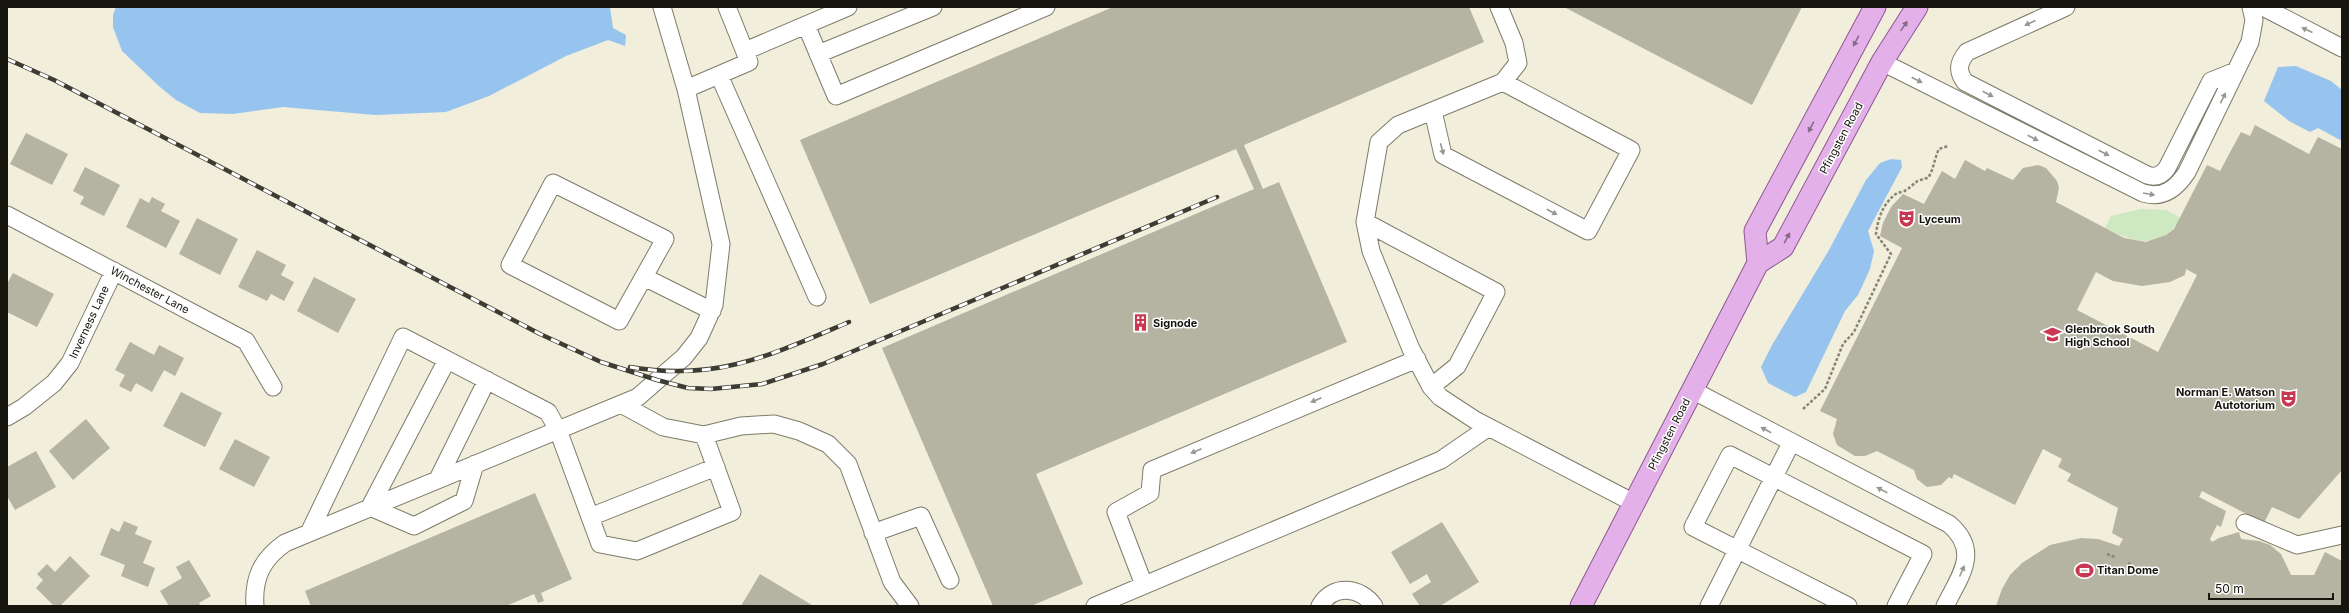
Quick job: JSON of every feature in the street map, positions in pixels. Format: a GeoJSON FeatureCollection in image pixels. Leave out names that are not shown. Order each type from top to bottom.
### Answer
{"type":"FeatureCollection","features":[{"type":"Feature","properties":{"kind":"main road"},"geometry":{"type":"LineString","coordinates":[[1758,263],[1755,232],[1875,7]]}},
{"type":"Feature","properties":{"kind":"main road","name":"Pfingsten Road"},"geometry":{"type":"LineString","coordinates":[[1581,606],[1758,263],[1783,247],[1882,62],[1917,7]]}},
{"type":"Feature","properties":{"kind":"street"},"geometry":{"type":"LineString","coordinates":[[255,606],[254,593],[258,574],[270,554],[285,543],[638,397],[684,357],[699,338],[712,311],[721,244],[686,89],[662,7]]}},
{"type":"Feature","properties":{"kind":"street"},"geometry":{"type":"LineString","coordinates":[[686,89],[749,62],[726,7]]}},
{"type":"Feature","properties":{"kind":"street"},"geometry":{"type":"LineString","coordinates":[[745,52],[848,7]]}},
{"type":"Feature","properties":{"kind":"street"},"geometry":{"type":"LineString","coordinates":[[818,54],[933,7]]}},
{"type":"Feature","properties":{"kind":"street"},"geometry":{"type":"LineString","coordinates":[[806,25],[836,96],[1046,7]]}},
{"type":"Feature","properties":{"kind":"street"},"geometry":{"type":"LineString","coordinates":[[1499,7],[1514,43],[1518,63],[1503,82],[1398,125],[1378,142],[1365,222],[1371,251],[1417,360],[1431,387],[1445,401],[1489,427],[1634,503]]}},
{"type":"Feature","properties":{"kind":"street"},"geometry":{"type":"LineString","coordinates":[[2066,7],[1967,52],[1959,66],[1960,74],[1965,82],[2147,175],[2160,175],[2167,168],[2211,81],[2236,71]]}},
{"type":"Feature","properties":{"kind":"street"},"geometry":{"type":"LineString","coordinates":[[1882,62],[2143,194],[2153,196],[2174,189],[2187,172],[2254,31],[2251,7]]}},
{"type":"Feature","properties":{"kind":"street"},"geometry":{"type":"LineString","coordinates":[[2263,7],[2342,48]]}},
{"type":"Feature","properties":{"kind":"street"},"geometry":{"type":"LineString","coordinates":[[719,75],[816,297]]}},
{"type":"Feature","properties":{"kind":"street"},"geometry":{"type":"LineString","coordinates":[[1432,111],[1443,155],[1588,231],[1631,150],[1503,82]]}},
{"type":"Feature","properties":{"kind":"street"},"geometry":{"type":"LineString","coordinates":[[553,183],[665,239],[644,277],[619,321],[510,265],[553,183]]}},
{"type":"Feature","properties":{"kind":"street","name":"Winchester Lane"},"geometry":{"type":"LineString","coordinates":[[7,215],[246,341],[273,388]]}},
{"type":"Feature","properties":{"kind":"street"},"geometry":{"type":"LineString","coordinates":[[1365,222],[1496,292],[1457,366],[1431,387]]}},
{"type":"Feature","properties":{"kind":"street","name":"Inverness Lane"},"geometry":{"type":"LineString","coordinates":[[7,417],[24,407],[54,383],[70,363],[114,271]]}},
{"type":"Feature","properties":{"kind":"street"},"geometry":{"type":"LineString","coordinates":[[644,277],[712,311]]}},
{"type":"Feature","properties":{"kind":"street"},"geometry":{"type":"LineString","coordinates":[[309,533],[403,337],[548,412],[558,430],[600,544],[637,551],[732,512],[704,436]]}},
{"type":"Feature","properties":{"kind":"street"},"geometry":{"type":"LineString","coordinates":[[370,508],[447,360]]}},
{"type":"Feature","properties":{"kind":"street"},"geometry":{"type":"LineString","coordinates":[[1144,586],[1116,512],[1150,493],[1152,470],[1352,385],[1417,360]]}},
{"type":"Feature","properties":{"kind":"street"},"geometry":{"type":"LineString","coordinates":[[438,479],[487,380]]}},
{"type":"Feature","properties":{"kind":"street"},"geometry":{"type":"LineString","coordinates":[[1692,390],[1944,522],[1959,532],[1964,541],[1966,561],[1945,606]]}},
{"type":"Feature","properties":{"kind":"street"},"geometry":{"type":"LineString","coordinates":[[621,404],[664,428],[704,436],[741,426],[774,424],[799,431],[828,444],[848,464],[892,582],[910,606]]}},
{"type":"Feature","properties":{"kind":"street"},"geometry":{"type":"LineString","coordinates":[[1095,606],[1441,460],[1489,427]]}},
{"type":"Feature","properties":{"kind":"street"},"geometry":{"type":"LineString","coordinates":[[1708,606],[1791,443]]}},
{"type":"Feature","properties":{"kind":"street"},"geometry":{"type":"LineString","coordinates":[[1848,606],[1693,527],[1730,455],[1923,554],[1896,606]]}},
{"type":"Feature","properties":{"kind":"street"},"geometry":{"type":"LineString","coordinates":[[370,508],[414,526],[464,501],[475,464]]}},
{"type":"Feature","properties":{"kind":"street"},"geometry":{"type":"LineString","coordinates":[[590,517],[716,467]]}},
{"type":"Feature","properties":{"kind":"street"},"geometry":{"type":"LineString","coordinates":[[873,533],[922,516],[950,580]]}},
{"type":"Feature","properties":{"kind":"street"},"geometry":{"type":"LineString","coordinates":[[2245,523],[2297,545],[2342,535]]}},
{"type":"Feature","properties":{"kind":"street"},"geometry":{"type":"LineString","coordinates":[[1320,606],[1331,594],[1340,590],[1351,590],[1361,593],[1374,606]]}},
{"type":"Feature","properties":{"kind":"path"},"geometry":{"type":"LineString","coordinates":[[1803,409],[1824,389],[1843,344],[1854,332],[1891,254],[1876,234],[1878,219],[1884,208],[1899,192],[1906,190],[1915,181],[1928,178],[1933,170],[1934,158],[1939,149],[1948,146]]}},
{"type":"Feature","properties":{"kind":"path"},"geometry":{"type":"LineString","coordinates":[[2107,554],[2115,557]]}},
{"type":"Feature","properties":{"kind":"path"},"geometry":{"type":"LineString","coordinates":[[2128,563],[2136,568]]}},
{"type":"Feature","properties":{"kind":"green space"},"geometry":{"type":"Polygon","coordinates":[[[2141,209],[2166,210],[2181,218],[2173,229],[2156,240],[2137,240],[2105,228],[2111,216],[2141,209]]]}},
{"type":"Feature","properties":{"kind":"water"},"geometry":{"type":"Polygon","coordinates":[[[116,7],[610,7],[613,28],[626,35],[625,46],[608,40],[566,56],[489,96],[446,112],[375,115],[283,107],[233,114],[200,113],[176,100],[122,51],[113,27],[113,15],[116,7]]]}},
{"type":"Feature","properties":{"kind":"water"},"geometry":{"type":"Polygon","coordinates":[[[2296,66],[2331,81],[2342,90],[2342,141],[2318,128],[2310,132],[2289,121],[2264,101],[2278,67],[2296,66]]]}},
{"type":"Feature","properties":{"kind":"water"},"geometry":{"type":"Polygon","coordinates":[[[1891,159],[1901,160],[1902,167],[1868,231],[1874,251],[1870,269],[1858,295],[1845,311],[1806,392],[1795,397],[1768,383],[1761,367],[1772,345],[1829,250],[1866,180],[1880,163],[1891,159]]]}},
{"type":"Feature","properties":{"kind":"building","name":"Signode"},"geometry":{"type":"Polygon","coordinates":[[[1113,7],[1469,7],[1484,42],[1244,145],[1263,189],[1279,182],[1347,342],[1036,474],[1083,584],[1031,606],[993,606],[882,348],[1254,189],[1236,149],[870,304],[800,140],[1113,7]]]}},
{"type":"Feature","properties":{"kind":"building"},"geometry":{"type":"Polygon","coordinates":[[[1564,7],[1802,7],[1752,105],[1564,7]]]}},
{"type":"Feature","properties":{"kind":"building","name":"Glenbrook South High School"},"geometry":{"type":"Polygon","coordinates":[[[2255,125],[2309,154],[2318,137],[2342,149],[2342,470],[2299,519],[2272,507],[2264,523],[2202,491],[2199,497],[2226,511],[2221,527],[2217,525],[2210,539],[2212,542],[2219,538],[2239,532],[2241,539],[2259,541],[2270,545],[2281,554],[2291,575],[2314,575],[2325,552],[2342,561],[2342,606],[1996,606],[2002,589],[2010,575],[2022,563],[2050,545],[2081,538],[2098,539],[2119,546],[2123,539],[2112,533],[2118,508],[2067,481],[2071,474],[2058,467],[2062,459],[2043,449],[2015,505],[1954,474],[1952,479],[1949,477],[1941,485],[1927,487],[1917,479],[1914,470],[1877,451],[1865,456],[1855,456],[1837,445],[1833,434],[1837,419],[1820,411],[1902,248],[1880,236],[1883,223],[1891,207],[1903,194],[1924,204],[1942,171],[1955,179],[1965,160],[1985,171],[1987,168],[2013,180],[2023,168],[2038,165],[2046,168],[2057,181],[2059,188],[2056,202],[2124,238],[2146,242],[2166,235],[2174,229],[2207,165],[2220,171],[2241,132],[2250,136],[2255,125]],[[2186,269],[2185,275],[2170,282],[2142,286],[2113,281],[2096,272],[2077,310],[2158,352],[2197,275],[2186,269]]]}},
{"type":"Feature","properties":{"kind":"building"},"geometry":{"type":"Polygon","coordinates":[[[26,133],[68,154],[52,185],[10,164],[26,133]]]}},
{"type":"Feature","properties":{"kind":"building"},"geometry":{"type":"Polygon","coordinates":[[[85,167],[120,185],[104,216],[80,204],[84,197],[73,191],[85,167]]]}},
{"type":"Feature","properties":{"kind":"building"},"geometry":{"type":"Polygon","coordinates":[[[152,197],[165,204],[161,211],[180,221],[166,248],[126,227],[140,198],[149,203],[152,197]]]}},
{"type":"Feature","properties":{"kind":"building"},"geometry":{"type":"Polygon","coordinates":[[[197,218],[238,239],[220,275],[179,254],[197,218]]]}},
{"type":"Feature","properties":{"kind":"building"},"geometry":{"type":"Polygon","coordinates":[[[257,250],[286,265],[281,275],[294,282],[284,301],[271,294],[267,301],[238,287],[257,250]]]}},
{"type":"Feature","properties":{"kind":"building"},"geometry":{"type":"Polygon","coordinates":[[[13,273],[54,294],[37,327],[7,312],[7,284],[13,273]]]}},
{"type":"Feature","properties":{"kind":"building"},"geometry":{"type":"Polygon","coordinates":[[[314,277],[356,299],[338,333],[297,311],[314,277]]]}},
{"type":"Feature","properties":{"kind":"building"},"geometry":{"type":"Polygon","coordinates":[[[130,342],[154,355],[159,345],[184,358],[175,376],[164,370],[152,392],[136,383],[131,392],[119,386],[125,375],[115,370],[130,342]]]}},
{"type":"Feature","properties":{"kind":"building"},"geometry":{"type":"Polygon","coordinates":[[[181,392],[222,413],[205,447],[163,426],[181,392]]]}},
{"type":"Feature","properties":{"kind":"building"},"geometry":{"type":"Polygon","coordinates":[[[86,419],[110,448],[73,480],[49,451],[86,419]]]}},
{"type":"Feature","properties":{"kind":"building"},"geometry":{"type":"Polygon","coordinates":[[[235,439],[270,457],[254,487],[219,469],[235,439]]]}},
{"type":"Feature","properties":{"kind":"building"},"geometry":{"type":"Polygon","coordinates":[[[36,451],[56,487],[15,510],[7,496],[7,467],[36,451]]]}},
{"type":"Feature","properties":{"kind":"building"},"geometry":{"type":"Polygon","coordinates":[[[535,493],[572,579],[541,593],[544,601],[538,603],[534,594],[506,606],[311,606],[305,591],[535,493]]]}},
{"type":"Feature","properties":{"kind":"building"},"geometry":{"type":"Polygon","coordinates":[[[124,521],[138,527],[135,534],[152,541],[143,563],[155,568],[148,587],[121,576],[125,565],[100,555],[111,528],[119,532],[124,521]]]}},
{"type":"Feature","properties":{"kind":"building"},"geometry":{"type":"Polygon","coordinates":[[[1442,522],[1479,582],[1440,606],[1420,606],[1412,594],[1431,582],[1427,574],[1410,584],[1391,552],[1442,522]]]}},
{"type":"Feature","properties":{"kind":"building"},"geometry":{"type":"Polygon","coordinates":[[[70,556],[90,576],[60,606],[54,606],[36,588],[43,580],[37,574],[47,564],[55,572],[70,556]]]}},
{"type":"Feature","properties":{"kind":"building"},"geometry":{"type":"Polygon","coordinates":[[[189,560],[211,596],[199,603],[201,606],[169,606],[160,591],[182,578],[176,567],[189,560]]]}},
{"type":"Feature","properties":{"kind":"building"},"geometry":{"type":"Polygon","coordinates":[[[760,574],[812,605],[741,606],[760,574]]]}},
{"type":"Feature","properties":{"kind":"railway"},"geometry":{"type":"LineString","coordinates":[[7,59],[54,80],[540,334],[601,362],[657,380],[688,388],[711,389],[762,384],[823,364],[1217,197]]}},
{"type":"Feature","properties":{"kind":"railway"},"geometry":{"type":"LineString","coordinates":[[630,367],[661,371],[690,371],[717,368],[768,355],[849,322]]}},
{"type":"Feature","properties":{"kind":"place","name":"Lyceum"},"geometry":{"type":"Point","coordinates":[1906,219]}},
{"type":"Feature","properties":{"kind":"place","name":"Signode"},"geometry":{"type":"Point","coordinates":[1140,323]}},
{"type":"Feature","properties":{"kind":"place","name":"Glenbrook South High School"},"geometry":{"type":"Point","coordinates":[2052,335]}},
{"type":"Feature","properties":{"kind":"place","name":"Norman E. Watson Autotorium"},"geometry":{"type":"Point","coordinates":[2288,398]}},
{"type":"Feature","properties":{"kind":"place","name":"Titan Dome"},"geometry":{"type":"Point","coordinates":[2084,570]}}]}
